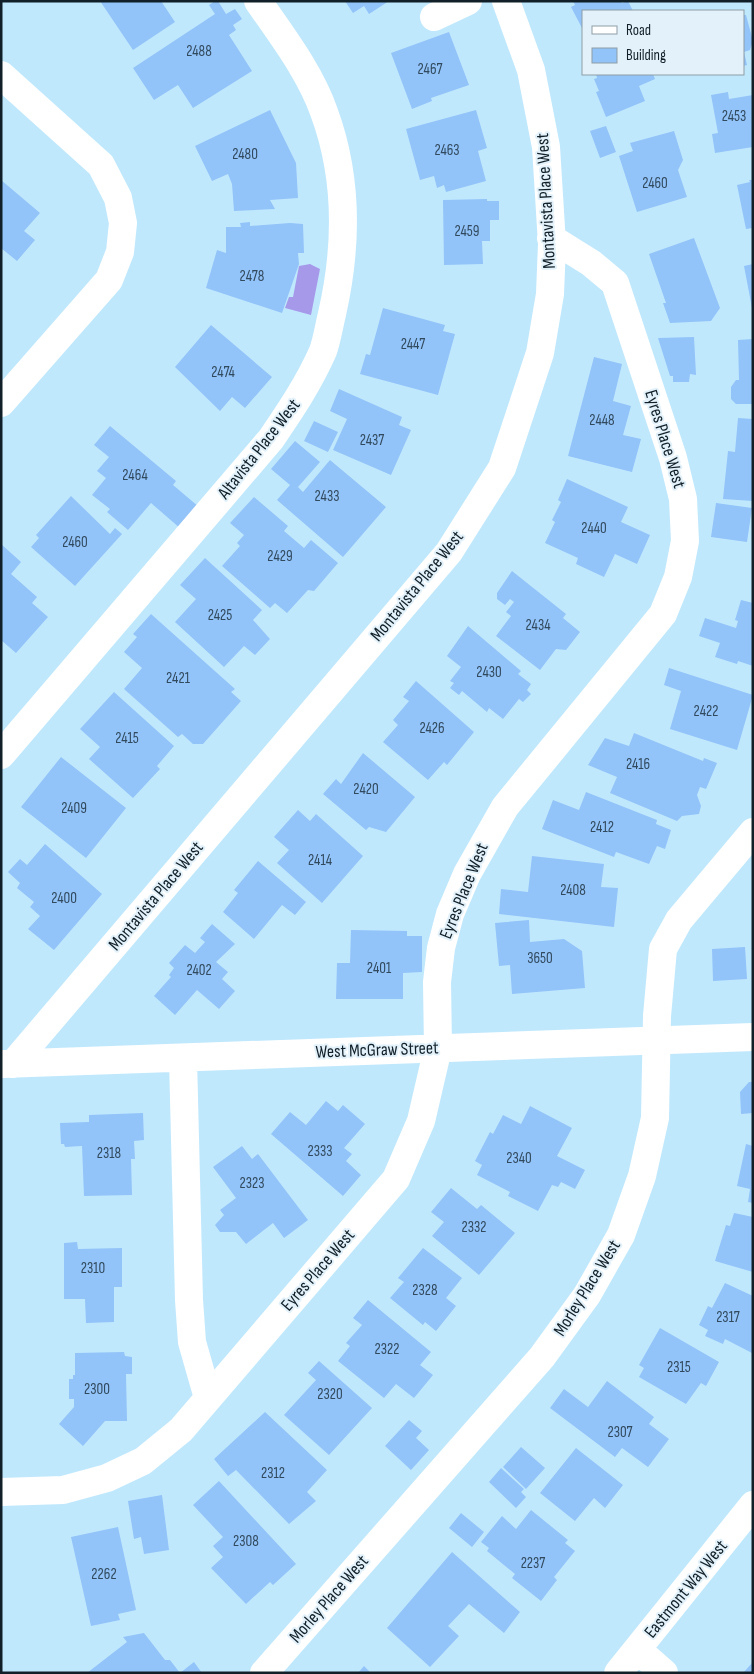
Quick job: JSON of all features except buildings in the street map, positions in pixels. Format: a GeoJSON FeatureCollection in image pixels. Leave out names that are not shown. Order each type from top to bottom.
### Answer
{"type":"FeatureCollection","features":[{"type":"Feature","properties":{"kind":"street","name":"Altavista Place West"},"geometry":{"type":"LineString","coordinates":[[1,755],[270,439],[306,388],[324,349],[341,276],[342,214],[338,162],[324,111],[298,62],[258,1]]}},
{"type":"Feature","properties":{"kind":"street"},"geometry":{"type":"LineString","coordinates":[[434,17],[468,1]]}},
{"type":"Feature","properties":{"kind":"street","name":"Montavista Place West"},"geometry":{"type":"LineString","coordinates":[[7,1064],[448,552],[502,468],[540,353],[550,294],[552,238],[546,147],[531,70],[506,1]]}},
{"type":"Feature","properties":{"kind":"street"},"geometry":{"type":"LineString","coordinates":[[1,75],[101,165],[118,198],[122,223],[120,252],[110,280],[1,403]]}},
{"type":"Feature","properties":{"kind":"street","name":"Eyres Place West"},"geometry":{"type":"LineString","coordinates":[[1,1492],[63,1490],[107,1478],[143,1461],[180,1430],[396,1179],[420,1121],[438,1048],[437,982],[441,948],[450,914],[466,874],[504,808],[663,614],[678,577],[685,541],[683,499],[674,458],[615,283],[591,263],[552,238]]}},
{"type":"Feature","properties":{"kind":"street","name":"Morley Place West"},"geometry":{"type":"LineString","coordinates":[[264,1673],[542,1357],[587,1295],[621,1235],[642,1176],[655,1118],[656,1040],[659,979],[663,950],[679,920],[753,832]]}},
{"type":"Feature","properties":{"kind":"street","name":"West McGraw Street"},"geometry":{"type":"LineString","coordinates":[[7,1064],[753,1037]]}},
{"type":"Feature","properties":{"kind":"street"},"geometry":{"type":"LineString","coordinates":[[183,1058],[189,1300],[192,1342],[208,1398]]}},
{"type":"Feature","properties":{"kind":"street","name":"Eastmont Way West"},"geometry":{"type":"LineString","coordinates":[[618,1673],[753,1505]]}},
{"type":"Feature","properties":{"kind":"street"},"geometry":{"type":"LineString","coordinates":[[638,1650],[664,1673]]}},
{"type":"Feature","properties":{"kind":"shaded area"},"geometry":{"type":"Polygon","coordinates":[[[310,264],[320,269],[311,315],[285,308],[289,297],[293,297],[299,266],[310,264]]]}}]}
